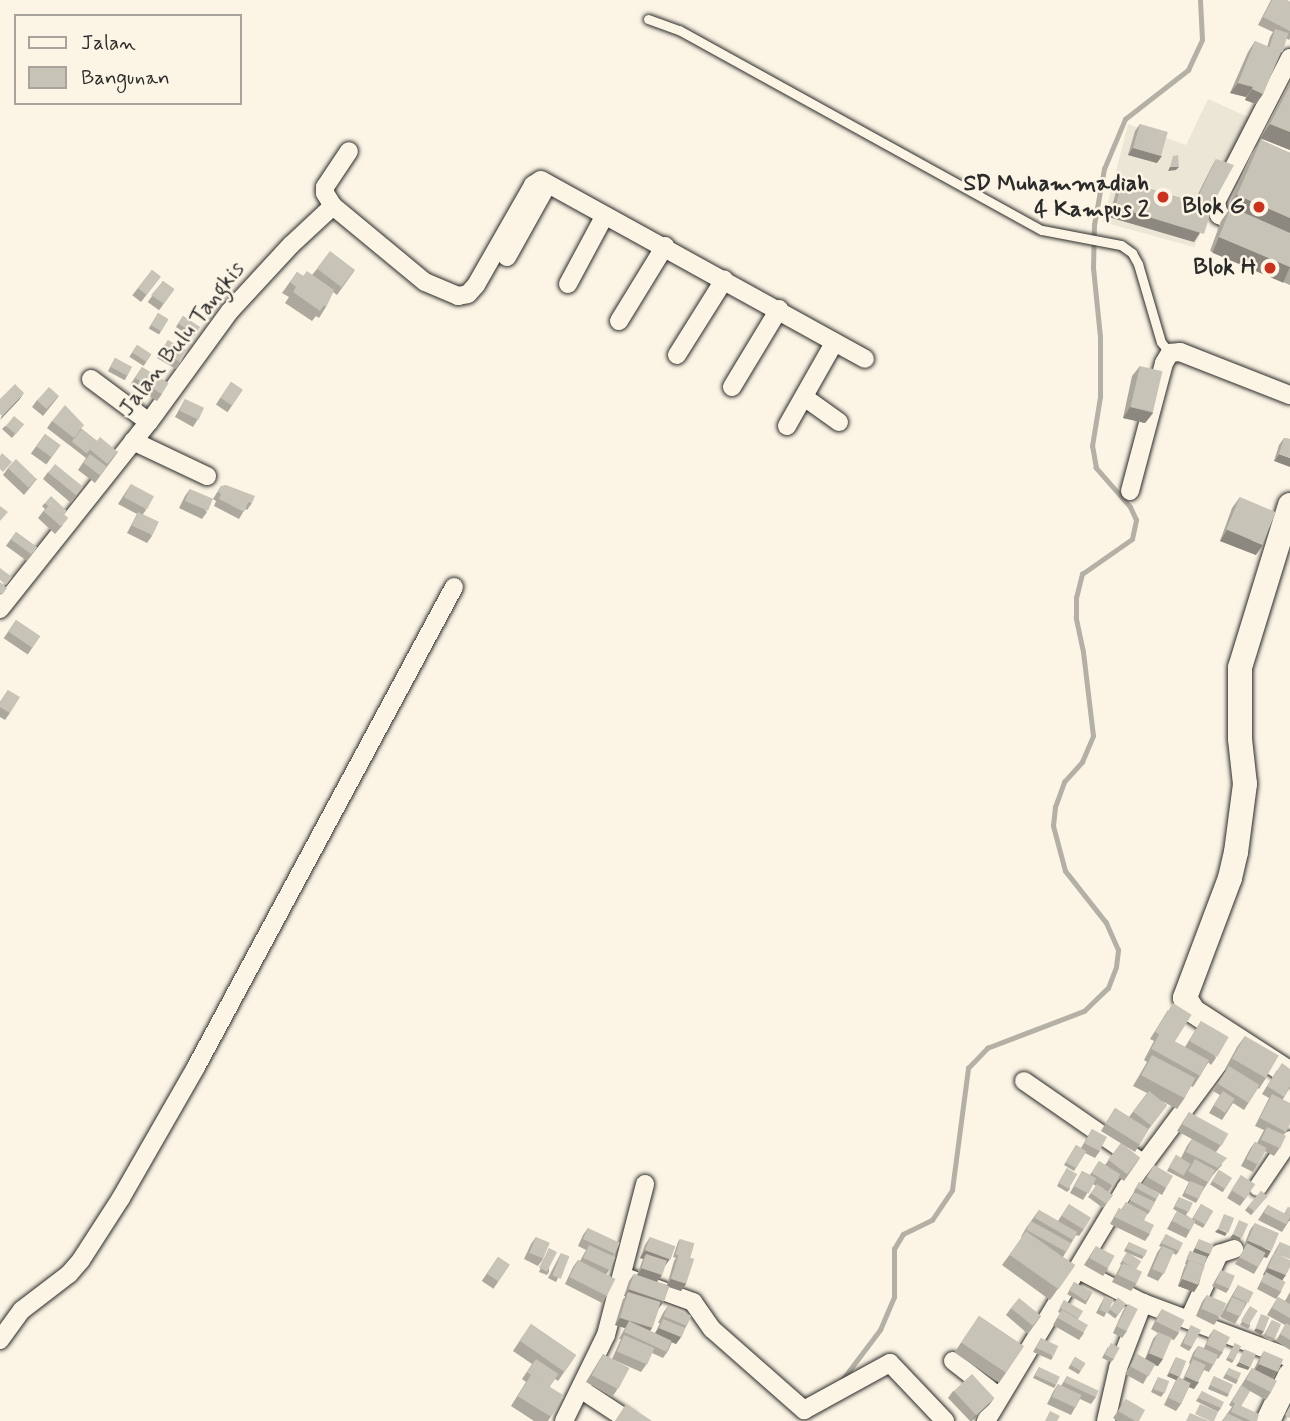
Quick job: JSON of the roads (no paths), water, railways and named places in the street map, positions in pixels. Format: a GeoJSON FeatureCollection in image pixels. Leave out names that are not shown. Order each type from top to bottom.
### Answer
{"type":"FeatureCollection","features":[{"type":"Feature","properties":{"kind":"street"},"geometry":{"type":"LineString","coordinates":[[1260,235],[1220,216],[1216,209],[1218,198],[1253,146],[1288,68]]}},
{"type":"Feature","properties":{"kind":"street"},"geometry":{"type":"LineString","coordinates":[[349,151],[325,187],[325,193],[333,206],[425,282],[458,296],[468,293],[476,285],[541,184]]}},
{"type":"Feature","properties":{"kind":"street"},"geometry":{"type":"LineString","coordinates":[[541,184],[665,246],[865,359]]}},
{"type":"Feature","properties":{"kind":"street"},"geometry":{"type":"LineString","coordinates":[[507,257],[541,184]]}},
{"type":"Feature","properties":{"kind":"street","name":"Jalan Bulu Tangkis"},"geometry":{"type":"LineString","coordinates":[[0,609],[14,581],[149,422],[230,311],[291,245],[333,206]]}},
{"type":"Feature","properties":{"kind":"street"},"geometry":{"type":"LineString","coordinates":[[568,284],[604,217]]}},
{"type":"Feature","properties":{"kind":"street"},"geometry":{"type":"LineString","coordinates":[[619,320],[665,246]]}},
{"type":"Feature","properties":{"kind":"street"},"geometry":{"type":"LineString","coordinates":[[677,355],[724,280]]}},
{"type":"Feature","properties":{"kind":"street"},"geometry":{"type":"LineString","coordinates":[[732,387],[779,309]]}},
{"type":"Feature","properties":{"kind":"street"},"geometry":{"type":"LineString","coordinates":[[787,426],[834,343]]}},
{"type":"Feature","properties":{"kind":"street"},"geometry":{"type":"LineString","coordinates":[[1130,491],[1164,363],[1170,353],[1180,352],[1290,395]]}},
{"type":"Feature","properties":{"kind":"street"},"geometry":{"type":"LineString","coordinates":[[91,379],[149,422]]}},
{"type":"Feature","properties":{"kind":"street"},"geometry":{"type":"LineString","coordinates":[[804,397],[839,422]]}},
{"type":"Feature","properties":{"kind":"street"},"geometry":{"type":"LineString","coordinates":[[132,441],[207,476]]}},
{"type":"Feature","properties":{"kind":"street"},"geometry":{"type":"LineString","coordinates":[[1290,505],[1240,668],[1240,739],[1245,784],[1236,852],[1230,878],[1185,995],[1189,1008],[1290,1074]]}},
{"type":"Feature","properties":{"kind":"street"},"geometry":{"type":"LineString","coordinates":[[0,1340],[22,1310],[69,1274],[81,1260],[121,1198],[196,1067],[454,587]]}},
{"type":"Feature","properties":{"kind":"street"},"geometry":{"type":"LineString","coordinates":[[986,1421],[1101,1226],[1236,1040]]}},
{"type":"Feature","properties":{"kind":"street"},"geometry":{"type":"LineString","coordinates":[[1024,1081],[1144,1164]]}},
{"type":"Feature","properties":{"kind":"street"},"geometry":{"type":"LineString","coordinates":[[1258,1187],[1290,1140]]}},
{"type":"Feature","properties":{"kind":"street"},"geometry":{"type":"LineString","coordinates":[[564,1421],[582,1390],[606,1335],[645,1184]]}},
{"type":"Feature","properties":{"kind":"street"},"geometry":{"type":"LineString","coordinates":[[1189,1319],[1214,1262],[1221,1252],[1234,1249]]}},
{"type":"Feature","properties":{"kind":"street"},"geometry":{"type":"LineString","coordinates":[[1077,1269],[1143,1303],[1290,1358]]}},
{"type":"Feature","properties":{"kind":"street"},"geometry":{"type":"LineString","coordinates":[[622,1276],[693,1302],[712,1329],[801,1408],[808,1410],[887,1363],[893,1366],[945,1421]]}},
{"type":"Feature","properties":{"kind":"street"},"geometry":{"type":"LineString","coordinates":[[1106,1421],[1118,1368],[1143,1303]]}},
{"type":"Feature","properties":{"kind":"street"},"geometry":{"type":"LineString","coordinates":[[953,1361],[999,1396]]}},
{"type":"Feature","properties":{"kind":"street"},"geometry":{"type":"LineString","coordinates":[[1278,1410],[1290,1375]]}},
{"type":"Feature","properties":{"kind":"street"},"geometry":{"type":"LineString","coordinates":[[582,1390],[629,1421]]}},
{"type":"Feature","properties":{"kind":"lane"},"geometry":{"type":"LineString","coordinates":[[648,19],[679,30],[1042,230],[1121,245],[1132,253],[1138,264],[1161,342],[1170,353]]}},
{"type":"Feature","properties":{"kind":"waterway"},"geometry":{"type":"LineString","coordinates":[[842,1380],[880,1330],[894,1297],[894,1249],[903,1234],[932,1220],[952,1190],[968,1068],[987,1048],[1084,1011],[1108,988],[1116,967],[1118,950],[1106,923],[1065,871],[1053,826],[1055,807],[1064,782],[1082,762],[1093,736],[1076,618],[1076,598],[1082,574],[1132,539],[1136,520],[1130,507],[1096,468],[1092,446],[1100,397],[1100,337],[1093,268],[1094,225],[1104,169],[1125,119],[1188,70],[1202,40],[1200,0]]}},
{"type":"Feature","properties":{"kind":"place","name":"SD Muhammadiah 4 Kampus 2"},"geometry":{"type":"Point","coordinates":[1163,197]}},
{"type":"Feature","properties":{"kind":"place","name":"Blok G"},"geometry":{"type":"Point","coordinates":[1259,207]}},
{"type":"Feature","properties":{"kind":"place","name":"Blok H"},"geometry":{"type":"Point","coordinates":[1270,268]}}]}
